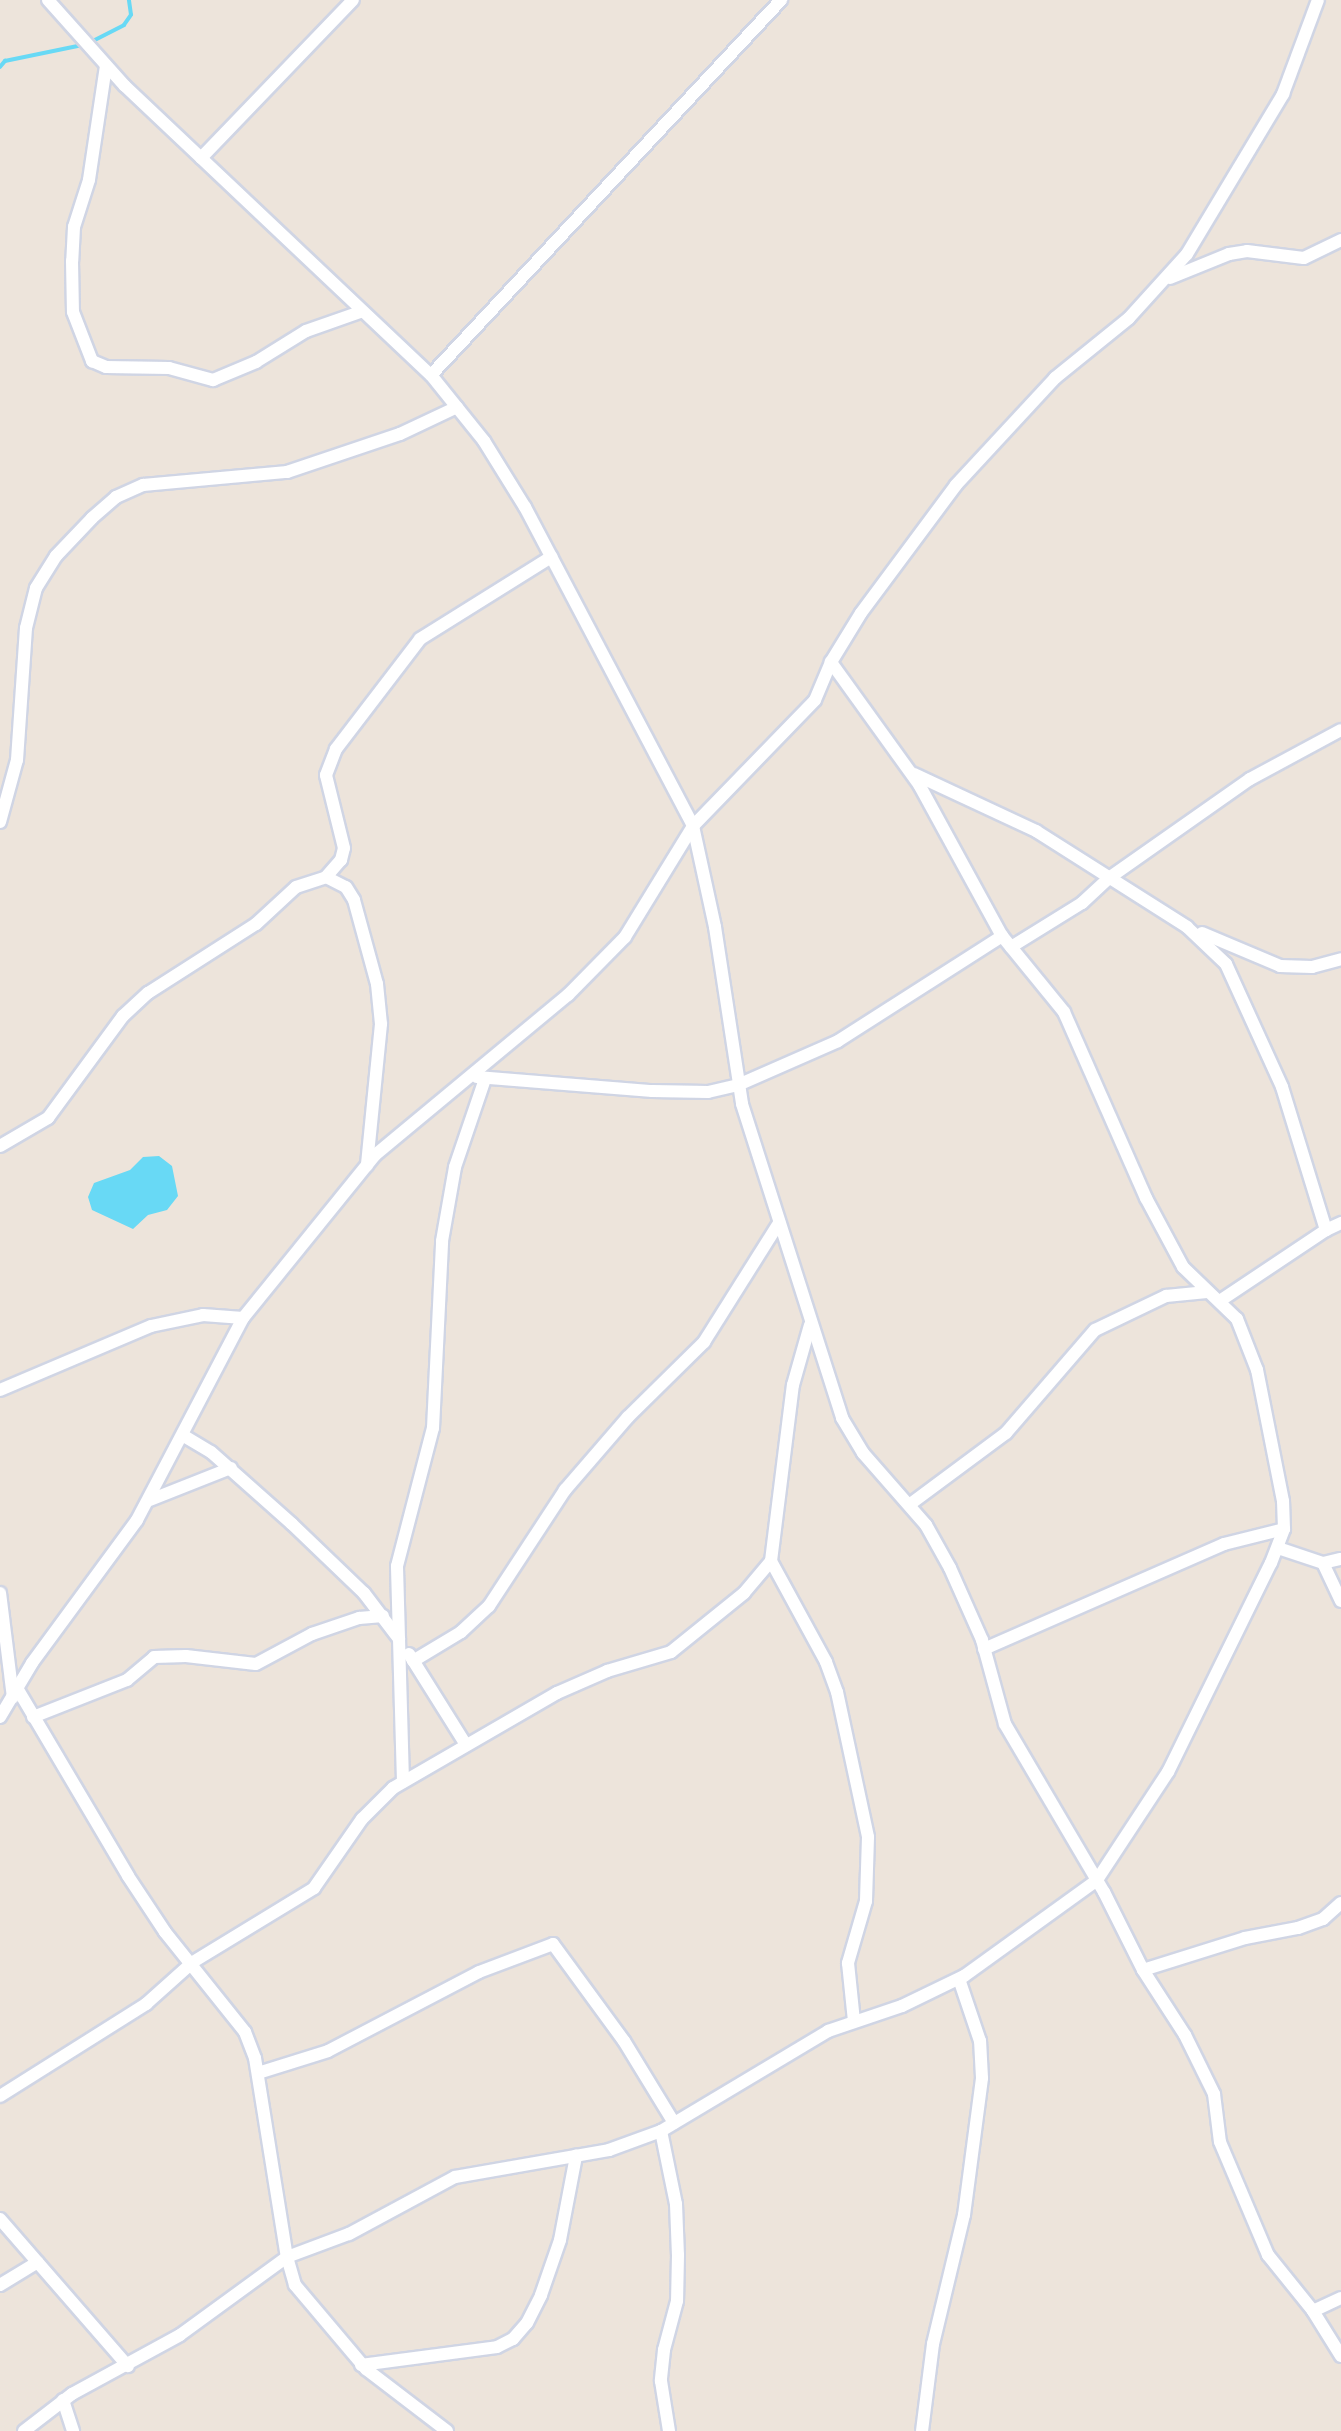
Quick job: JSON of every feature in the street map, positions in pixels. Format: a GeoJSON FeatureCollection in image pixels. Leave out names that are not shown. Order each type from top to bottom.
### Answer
{"type":"FeatureCollection","features":[{"type":"Feature","properties":{"kind":"street"},"geometry":{"type":"LineString","coordinates":[[48,0],[106,66],[360,312],[431,374],[484,441],[551,558],[692,826],[716,927],[738,1085],[810,1325],[842,1418],[863,1452],[909,1505],[950,1568],[984,1649],[1005,1724],[1097,1880],[1143,1970],[1185,2035],[1214,2094],[1220,2142],[1268,2255],[1312,2311],[1341,2356]]}},
{"type":"Feature","properties":{"kind":"street"},"geometry":{"type":"LineString","coordinates":[[201,158],[353,0]]}},
{"type":"Feature","properties":{"kind":"street"},"geometry":{"type":"LineString","coordinates":[[431,374],[781,0]]}},
{"type":"Feature","properties":{"kind":"street"},"geometry":{"type":"LineString","coordinates":[[0,1717],[149,1500],[243,1318],[367,1165],[418,1115],[478,1078],[568,995],[625,937],[692,826],[779,743],[815,701],[831,662],[861,613],[983,454],[1055,379],[1129,318],[1165,279],[1201,234],[1283,94],[1318,0]]}},
{"type":"Feature","properties":{"kind":"street"},"geometry":{"type":"LineString","coordinates":[[106,66],[89,180],[74,228],[72,261],[73,312],[92,361],[106,367],[169,368],[214,380],[256,362],[306,331],[360,312]]}},
{"type":"Feature","properties":{"kind":"street"},"geometry":{"type":"LineString","coordinates":[[1165,279],[1229,254],[1247,251],[1304,258],[1341,240]]}},
{"type":"Feature","properties":{"kind":"street"},"geometry":{"type":"LineString","coordinates":[[0,822],[17,760],[26,628],[36,588],[56,556],[92,518],[116,497],[142,485],[288,472],[400,434],[457,407]]}},
{"type":"Feature","properties":{"kind":"street"},"geometry":{"type":"LineString","coordinates":[[0,1146],[48,1118],[123,1016],[148,993],[256,924],[296,887],[326,877],[341,860],[344,848],[326,775],[336,749],[420,639],[551,558]]}},
{"type":"Feature","properties":{"kind":"street"},"geometry":{"type":"LineString","coordinates":[[24,2431],[63,2400],[180,2335],[286,2257],[349,2234],[454,2178],[576,2157],[661,2131],[775,2060],[854,2021],[902,2006],[959,1979],[1097,1880],[1168,1772],[1278,1548],[1284,1529],[1283,1501],[1257,1370],[1237,1319],[1221,1300],[1207,1292],[1183,1267],[1146,1198],[1065,1012],[1002,936],[911,772],[831,662]]}},
{"type":"Feature","properties":{"kind":"street"},"geometry":{"type":"LineString","coordinates":[[1011,947],[1082,903],[1109,878],[1250,779],[1341,730]]}},
{"type":"Feature","properties":{"kind":"street"},"geometry":{"type":"LineString","coordinates":[[911,772],[1036,831],[1187,927],[1280,966],[1312,967],[1341,959]]}},
{"type":"Feature","properties":{"kind":"street"},"geometry":{"type":"LineString","coordinates":[[326,877],[346,887],[354,900],[377,984],[381,1024],[367,1165]]}},
{"type":"Feature","properties":{"kind":"street"},"geometry":{"type":"LineString","coordinates":[[1187,927],[1226,964],[1282,1087],[1326,1230]]}},
{"type":"Feature","properties":{"kind":"street"},"geometry":{"type":"LineString","coordinates":[[478,1078],[666,1091],[708,1092],[738,1085],[838,1041],[1002,936]]}},
{"type":"Feature","properties":{"kind":"street"},"geometry":{"type":"LineString","coordinates":[[403,1782],[400,1641],[395,1582],[433,1428],[442,1241],[455,1167],[478,1078]]}},
{"type":"Feature","properties":{"kind":"street"},"geometry":{"type":"LineString","coordinates":[[413,1661],[461,1632],[489,1606],[565,1490],[628,1417],[704,1342],[779,1223]]}},
{"type":"Feature","properties":{"kind":"street"},"geometry":{"type":"LineString","coordinates":[[1221,1300],[1326,1230],[1341,1223]]}},
{"type":"Feature","properties":{"kind":"street"},"geometry":{"type":"LineString","coordinates":[[909,1505],[1006,1433],[1095,1331],[1166,1296],[1207,1292]]}},
{"type":"Feature","properties":{"kind":"street"},"geometry":{"type":"LineString","coordinates":[[0,1390],[151,1326],[203,1315],[243,1318]]}},
{"type":"Feature","properties":{"kind":"street"},"geometry":{"type":"LineString","coordinates":[[0,2096],[146,2004],[193,1962],[314,1888],[369,1811],[403,1782],[582,1682],[671,1652],[744,1593],[771,1561],[793,1385],[810,1325]]}},
{"type":"Feature","properties":{"kind":"street"},"geometry":{"type":"LineString","coordinates":[[184,1436],[230,1468],[383,1616],[466,1745]]}},
{"type":"Feature","properties":{"kind":"street"},"geometry":{"type":"LineString","coordinates":[[149,1500],[230,1468]]}},
{"type":"Feature","properties":{"kind":"street"},"geometry":{"type":"LineString","coordinates":[[984,1649],[1224,1544],[1284,1529]]}},
{"type":"Feature","properties":{"kind":"street"},"geometry":{"type":"LineString","coordinates":[[1278,1548],[1323,1563],[1341,1559]]}},
{"type":"Feature","properties":{"kind":"street"},"geometry":{"type":"LineString","coordinates":[[771,1561],[826,1662],[837,1692],[868,1837],[866,1900],[848,1963],[854,2021]]}},
{"type":"Feature","properties":{"kind":"street"},"geometry":{"type":"LineString","coordinates":[[1323,1563],[1341,1601]]}},
{"type":"Feature","properties":{"kind":"street"},"geometry":{"type":"LineString","coordinates":[[0,1592],[15,1693],[33,1717],[128,1876],[165,1932],[193,1962],[245,2032],[257,2073],[286,2257],[295,2284],[361,2365],[447,2431]]}},
{"type":"Feature","properties":{"kind":"street"},"geometry":{"type":"LineString","coordinates":[[33,1717],[127,1681],[154,1657],[186,1656],[256,1664],[312,1634],[359,1618],[383,1616]]}},
{"type":"Feature","properties":{"kind":"street"},"geometry":{"type":"LineString","coordinates":[[1143,1970],[1245,1938],[1298,1928],[1323,1919],[1341,1903]]}},
{"type":"Feature","properties":{"kind":"street"},"geometry":{"type":"LineString","coordinates":[[257,2073],[318,2055],[468,1977],[553,1944],[624,2041],[674,2123]]}},
{"type":"Feature","properties":{"kind":"street"},"geometry":{"type":"LineString","coordinates":[[922,2431],[933,2344],[964,2215],[982,2078],[980,2041],[959,1979]]}},
{"type":"Feature","properties":{"kind":"street"},"geometry":{"type":"LineString","coordinates":[[661,2131],[671,2168],[678,2255],[677,2301],[664,2350],[661,2381],[669,2431]]}},
{"type":"Feature","properties":{"kind":"street"},"geometry":{"type":"LineString","coordinates":[[361,2365],[498,2347],[513,2339],[527,2323],[552,2262],[576,2157]]}},
{"type":"Feature","properties":{"kind":"street"},"geometry":{"type":"LineString","coordinates":[[0,2219],[128,2366]]}},
{"type":"Feature","properties":{"kind":"street"},"geometry":{"type":"LineString","coordinates":[[0,2285],[38,2262]]}},
{"type":"Feature","properties":{"kind":"street"},"geometry":{"type":"LineString","coordinates":[[1312,2311],[1341,2298]]}},
{"type":"Feature","properties":{"kind":"street"},"geometry":{"type":"LineString","coordinates":[[63,2400],[73,2431]]}},
{"type":"Feature","properties":{"kind":"water"},"geometry":{"type":"Polygon","coordinates":[[[159,1156],[172,1166],[178,1196],[167,1210],[148,1215],[133,1229],[92,1210],[88,1197],[94,1183],[130,1170],[143,1157],[159,1156]]]}},
{"type":"Feature","properties":{"kind":"waterway"},"geometry":{"type":"LineString","coordinates":[[91,42],[124,25],[131,15],[129,0]]}},
{"type":"Feature","properties":{"kind":"waterway"},"geometry":{"type":"LineString","coordinates":[[0,67],[5,61],[83,45]]}}]}
